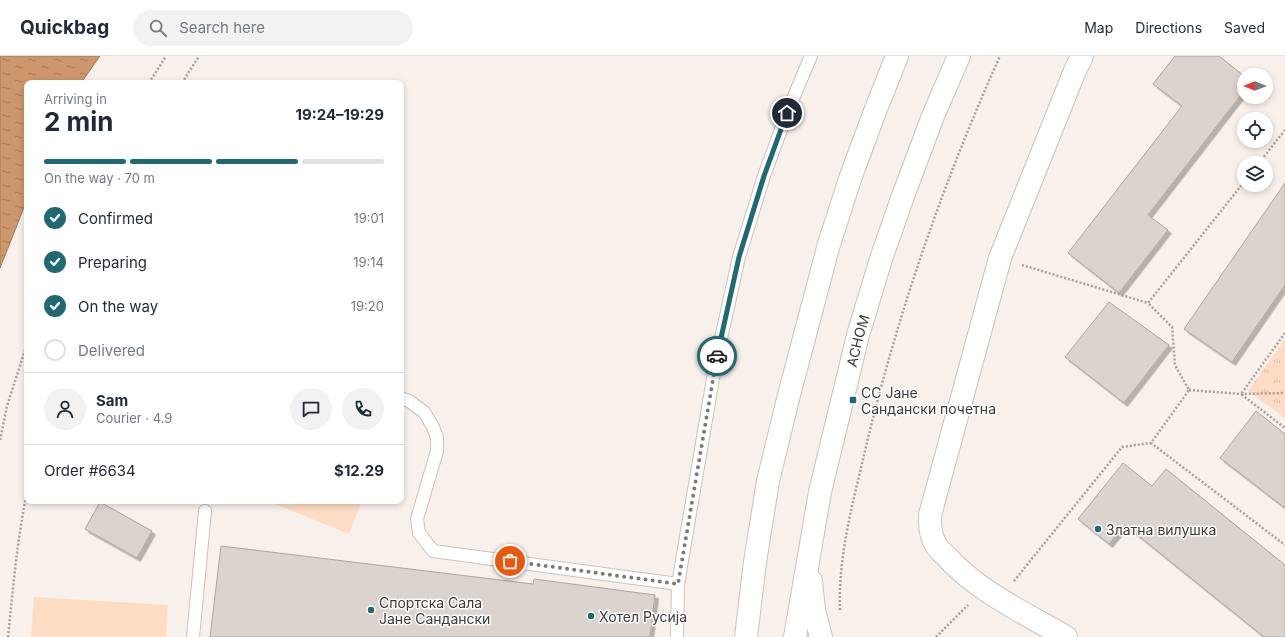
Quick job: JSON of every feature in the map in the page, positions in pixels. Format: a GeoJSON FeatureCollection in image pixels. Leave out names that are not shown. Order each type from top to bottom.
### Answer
{"type":"FeatureCollection","features":[{"type":"Feature","properties":{"kind":"street"},"geometry":{"type":"LineString","coordinates":[[746,637],[755,562],[767,489],[790,388],[829,244],[851,176],[897,56]]}},
{"type":"Feature","properties":{"kind":"street","name":"АСНОМ"},"geometry":{"type":"LineString","coordinates":[[795,637],[820,492],[842,398],[881,259],[933,116],[959,56]]}},
{"type":"Feature","properties":{"kind":"street"},"geometry":{"type":"LineString","coordinates":[[1066,637],[992,593],[968,577],[952,563],[936,545],[930,532],[930,515],[1000,258],[1082,56]]}},
{"type":"Feature","properties":{"kind":"street"},"geometry":{"type":"LineString","coordinates":[[811,538],[812,592],[814,610],[821,637]]}},
{"type":"Feature","properties":{"kind":"lane"},"geometry":{"type":"LineString","coordinates":[[677,637],[678,584],[716,361],[739,257],[764,176],[787,113],[811,56]]}},
{"type":"Feature","properties":{"kind":"lane"},"geometry":{"type":"LineString","coordinates":[[404,399],[424,412],[433,427],[437,438],[437,451],[417,519],[419,533],[433,551],[678,584]]}},
{"type":"Feature","properties":{"kind":"lane"},"geometry":{"type":"LineString","coordinates":[[193,637],[206,511]]}},
{"type":"Feature","properties":{"kind":"path"},"geometry":{"type":"LineString","coordinates":[[151,80],[166,56]]}},
{"type":"Feature","properties":{"kind":"path"},"geometry":{"type":"LineString","coordinates":[[184,80],[200,56]]}},
{"type":"Feature","properties":{"kind":"path"},"geometry":{"type":"LineString","coordinates":[[841,618],[839,593],[847,534],[855,493],[897,326],[930,229],[976,110],[1000,56]]}},
{"type":"Feature","properties":{"kind":"path"},"geometry":{"type":"LineString","coordinates":[[1265,156],[1285,130]]}},
{"type":"Feature","properties":{"kind":"path"},"geometry":{"type":"LineString","coordinates":[[1148,303],[1237,191]]}},
{"type":"Feature","properties":{"kind":"path"},"geometry":{"type":"LineString","coordinates":[[1000,258],[1148,303],[1172,326],[1175,365],[1189,390]]}},
{"type":"Feature","properties":{"kind":"path"},"geometry":{"type":"LineString","coordinates":[[1241,394],[1285,333]]}},
{"type":"Feature","properties":{"kind":"path"},"geometry":{"type":"LineString","coordinates":[[0,440],[7,406],[24,353]]}},
{"type":"Feature","properties":{"kind":"path"},"geometry":{"type":"LineString","coordinates":[[1189,390],[1241,394],[1285,393]]}},
{"type":"Feature","properties":{"kind":"path"},"geometry":{"type":"LineString","coordinates":[[1151,443],[1189,390]]}},
{"type":"Feature","properties":{"kind":"path"},"geometry":{"type":"LineString","coordinates":[[1241,394],[1285,428]]}},
{"type":"Feature","properties":{"kind":"path"},"geometry":{"type":"LineString","coordinates":[[936,637],[992,593],[1122,447],[1151,443],[1285,545]]}},
{"type":"Feature","properties":{"kind":"path"},"geometry":{"type":"LineString","coordinates":[[8,637],[15,570],[24,504]]}},
{"type":"Feature","properties":{"kind":"green space"},"geometry":{"type":"Polygon","coordinates":[[[1285,339],[1285,418],[1248,391],[1285,339]]]}},
{"type":"Feature","properties":{"kind":"green space"},"geometry":{"type":"Polygon","coordinates":[[[275,504],[361,504],[349,534],[275,504]]]}},
{"type":"Feature","properties":{"kind":"green space"},"geometry":{"type":"Polygon","coordinates":[[[34,597],[168,605],[166,637],[31,637],[34,597]]]}},
{"type":"Feature","properties":{"kind":"water"},"geometry":{"type":"Polygon","coordinates":[[[0,56],[100,56],[83,80],[24,80],[24,208],[0,268],[0,56]]]}},
{"type":"Feature","properties":{"kind":"building"},"geometry":{"type":"Polygon","coordinates":[[[1175,56],[1219,56],[1237,70],[1237,100],[1148,215],[1168,230],[1119,293],[1068,253],[1182,106],[1153,84],[1175,56]]]}},
{"type":"Feature","properties":{"kind":"building"},"geometry":{"type":"Polygon","coordinates":[[[1285,183],[1285,285],[1232,362],[1184,329],[1285,183]]]}},
{"type":"Feature","properties":{"kind":"building"},"geometry":{"type":"Polygon","coordinates":[[[1109,302],[1169,345],[1124,403],[1065,357],[1109,302]]]}},
{"type":"Feature","properties":{"kind":"building"},"geometry":{"type":"Polygon","coordinates":[[[1256,411],[1285,434],[1285,508],[1220,458],[1256,411]]]}},
{"type":"Feature","properties":{"kind":"building"},"geometry":{"type":"Polygon","coordinates":[[[1123,463],[1152,486],[1166,469],[1285,565],[1285,637],[1264,637],[1125,525],[1109,544],[1078,519],[1123,463]]]}},
{"type":"Feature","properties":{"kind":"building"},"geometry":{"type":"Polygon","coordinates":[[[99,504],[104,504],[152,531],[137,558],[85,529],[99,504]]]}},
{"type":"Feature","properties":{"kind":"building","name":"Спортска Сала Јане Сандански"},"geometry":{"type":"Polygon","coordinates":[[[221,546],[533,584],[534,579],[655,595],[650,637],[210,637],[221,546]]]}},
{"type":"Feature","properties":{"kind":"way so far"},"geometry":{"type":"LineString","coordinates":[[510,561],[678,584],[717,356]]}},
{"type":"Feature","properties":{"kind":"place","name":"СС Јане Сандански почетна"},"geometry":{"type":"Point","coordinates":[853,400]}},
{"type":"Feature","properties":{"kind":"place","name":"Златна вилушка"},"geometry":{"type":"Point","coordinates":[1098,529]}},
{"type":"Feature","properties":{"kind":"place","name":"Спортска Сала Јане Сандански"},"geometry":{"type":"Point","coordinates":[371,610]}},
{"type":"Feature","properties":{"kind":"place","name":"Хотел Русија"},"geometry":{"type":"Point","coordinates":[591,616]}},
{"type":"Feature","properties":{"kind":"route"},"geometry":{"type":"LineString","coordinates":[[717,356],[739,257],[764,176],[787,113]]}}]}
